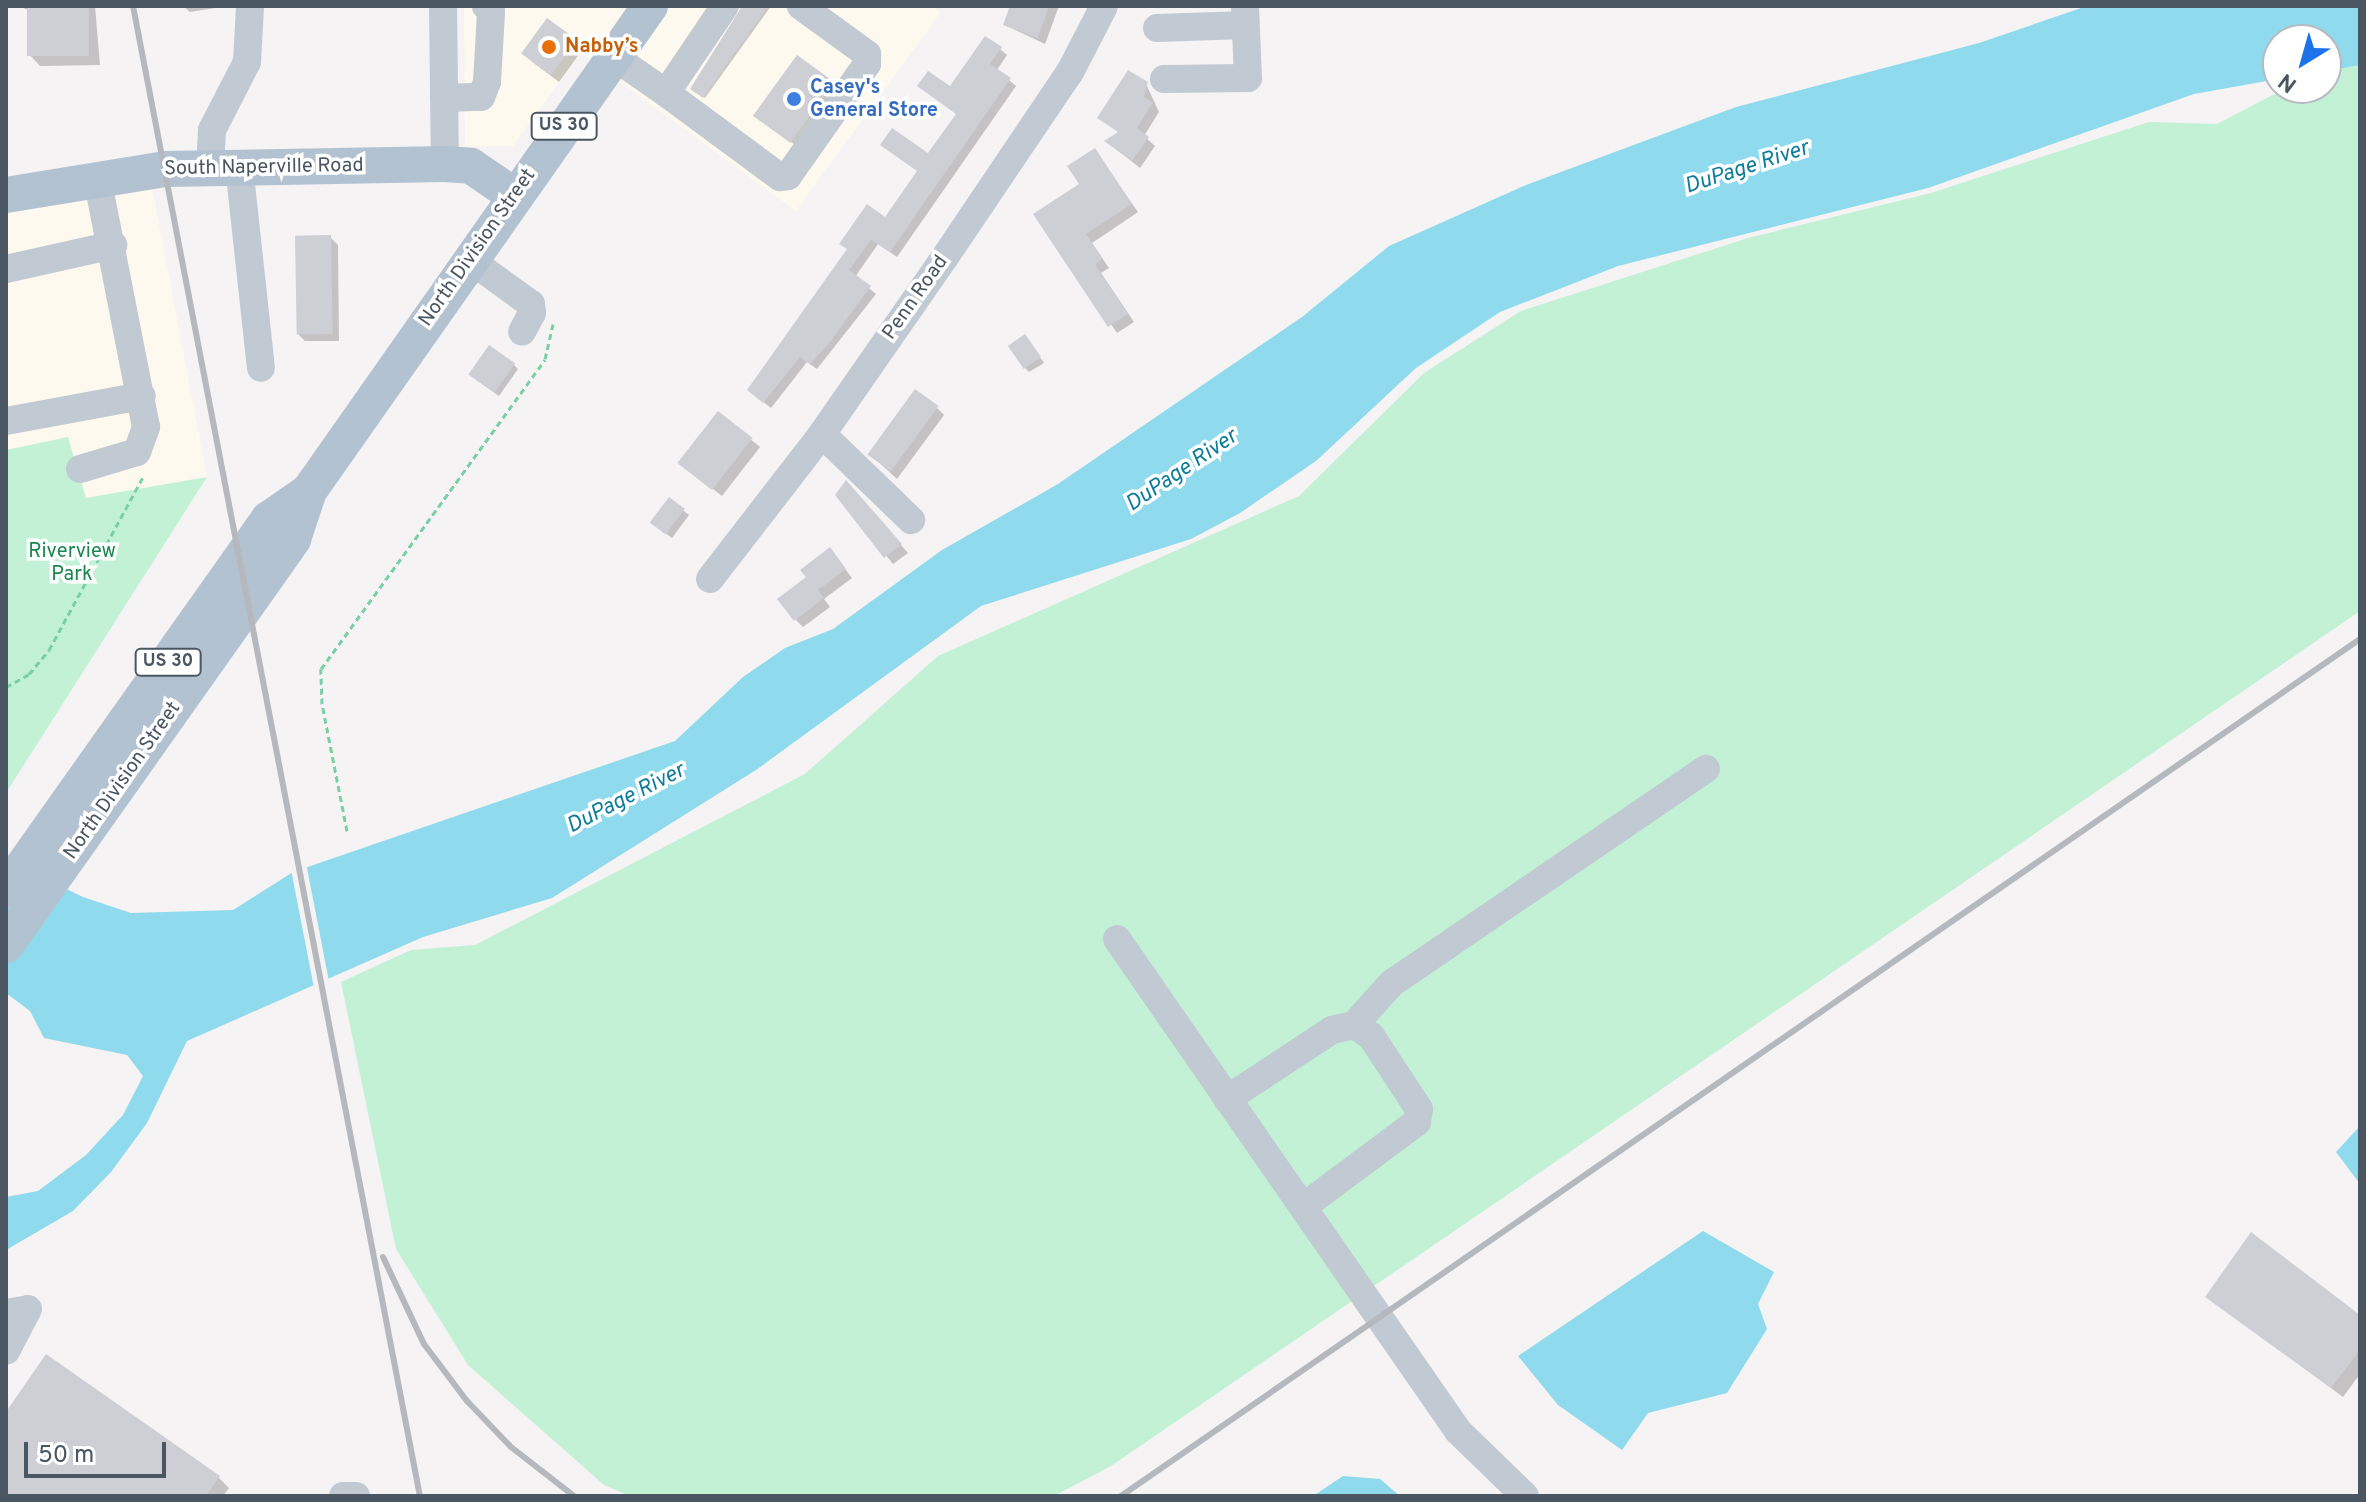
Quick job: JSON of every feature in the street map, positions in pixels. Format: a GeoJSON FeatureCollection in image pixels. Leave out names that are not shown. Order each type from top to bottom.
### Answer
{"type":"FeatureCollection","features":[{"type":"Feature","properties":{"kind":"main road","name":"North Division Street"},"geometry":{"type":"LineString","coordinates":[[6,945],[52,853],[293,539],[309,491],[650,6]]}},
{"type":"Feature","properties":{"kind":"main road","name":"South Naperville Road"},"geometry":{"type":"LineString","coordinates":[[7,190],[97,178],[224,167],[445,164],[471,166],[515,196]]}},
{"type":"Feature","properties":{"kind":"main road","name":"North Division Street"},"geometry":{"type":"LineString","coordinates":[[6,890],[52,853]]}},
{"type":"Feature","properties":{"kind":"street"},"geometry":{"type":"LineString","coordinates":[[250,6],[247,62],[212,130],[224,167],[261,368]]}},
{"type":"Feature","properties":{"kind":"street"},"geometry":{"type":"LineString","coordinates":[[443,6],[445,164]]}},
{"type":"Feature","properties":{"kind":"street"},"geometry":{"type":"LineString","coordinates":[[444,98],[481,97],[487,82],[491,12],[486,6]]}},
{"type":"Feature","properties":{"kind":"street"},"geometry":{"type":"LineString","coordinates":[[666,93],[725,6]]}},
{"type":"Feature","properties":{"kind":"street"},"geometry":{"type":"LineString","coordinates":[[614,57],[780,177],[788,176],[867,64],[867,54],[801,6]]}},
{"type":"Feature","properties":{"kind":"street","name":"Penn Road"},"geometry":{"type":"LineString","coordinates":[[710,579],[822,434],[1070,72],[1104,6]]}},
{"type":"Feature","properties":{"kind":"street"},"geometry":{"type":"LineString","coordinates":[[1157,28],[1245,15],[1248,78],[1164,79]]}},
{"type":"Feature","properties":{"kind":"street"},"geometry":{"type":"LineString","coordinates":[[80,469],[127,457],[144,440],[142,396],[97,178]]}},
{"type":"Feature","properties":{"kind":"street"},"geometry":{"type":"LineString","coordinates":[[6,269],[113,245]]}},
{"type":"Feature","properties":{"kind":"street"},"geometry":{"type":"LineString","coordinates":[[470,260],[531,304],[532,313],[522,332]]}},
{"type":"Feature","properties":{"kind":"street"},"geometry":{"type":"LineString","coordinates":[[6,421],[142,396]]}},
{"type":"Feature","properties":{"kind":"street"},"geometry":{"type":"LineString","coordinates":[[822,434],[911,520]]}},
{"type":"Feature","properties":{"kind":"street"},"geometry":{"type":"LineString","coordinates":[[1227,1099],[1332,1030],[1354,1025],[1392,983],[1706,769]]}},
{"type":"Feature","properties":{"kind":"street"},"geometry":{"type":"LineString","coordinates":[[1117,939],[1458,1431],[1525,1496]]}},
{"type":"Feature","properties":{"kind":"street"},"geometry":{"type":"LineString","coordinates":[[1303,1207],[1417,1122],[1419,1109],[1371,1036],[1354,1025]]}},
{"type":"Feature","properties":{"kind":"street"},"geometry":{"type":"LineString","coordinates":[[6,1313],[28,1309],[6,1351]]}},
{"type":"Feature","properties":{"kind":"street"},"geometry":{"type":"LineString","coordinates":[[343,1496],[356,1496]]}},
{"type":"Feature","properties":{"kind":"path"},"geometry":{"type":"LineString","coordinates":[[347,831],[322,704],[321,669],[545,359],[555,328],[549,313],[531,304]]}},
{"type":"Feature","properties":{"kind":"path"},"geometry":{"type":"LineString","coordinates":[[6,687],[29,674],[49,650],[135,495],[144,474],[144,440]]}},
{"type":"Feature","properties":{"kind":"shaded area"},"geometry":{"type":"Polygon","coordinates":[[[464,6],[932,6],[941,12],[796,211],[581,53],[513,146],[465,146],[464,6]]]}},
{"type":"Feature","properties":{"kind":"shaded area"},"geometry":{"type":"Polygon","coordinates":[[[150,176],[207,477],[86,498],[6,450],[6,202],[150,176]]]}},
{"type":"Feature","properties":{"kind":"green space"},"geometry":{"type":"Polygon","coordinates":[[[2360,50],[2360,611],[1111,1466],[1054,1496],[630,1496],[604,1485],[468,1365],[396,1249],[341,982],[411,950],[475,945],[805,774],[938,656],[1299,496],[1424,373],[1521,311],[1748,238],[1931,193],[2149,122],[2217,124],[2262,101],[2262,104],[2342,104],[2342,59],[2360,50]]]}},
{"type":"Feature","properties":{"kind":"green space","name":"Riverview Park"},"geometry":{"type":"Polygon","coordinates":[[[68,437],[86,498],[207,477],[6,793],[6,450],[68,437]]]}},
{"type":"Feature","properties":{"kind":"water","name":"DuPage River"},"geometry":{"type":"Polygon","coordinates":[[[2087,6],[2360,6],[2360,65],[2342,68],[2342,24],[2262,24],[2262,82],[2194,94],[1928,188],[1618,266],[1500,312],[1416,368],[1316,461],[1240,513],[1191,539],[981,606],[756,770],[552,898],[423,937],[187,1041],[147,1123],[111,1172],[73,1211],[6,1250],[6,1197],[38,1191],[86,1155],[123,1115],[143,1076],[127,1055],[44,1038],[30,1011],[6,993],[6,860],[83,897],[131,913],[233,910],[293,872],[675,741],[743,677],[785,648],[833,629],[942,550],[1058,484],[1302,317],[1389,246],[1526,185],[1736,107],[1979,43],[2087,6]]]}},
{"type":"Feature","properties":{"kind":"water"},"geometry":{"type":"Polygon","coordinates":[[[2360,1126],[2360,1184],[2336,1152],[2360,1126]]]}},
{"type":"Feature","properties":{"kind":"water"},"geometry":{"type":"Polygon","coordinates":[[[1703,1231],[1774,1272],[1758,1304],[1767,1329],[1727,1393],[1648,1413],[1622,1450],[1558,1405],[1518,1356],[1703,1231]]]}},
{"type":"Feature","properties":{"kind":"water"},"geometry":{"type":"Polygon","coordinates":[[[1343,1476],[1380,1479],[1400,1496],[1313,1496],[1343,1476]]]}},
{"type":"Feature","properties":{"kind":"pier"},"geometry":{"type":"Polygon","coordinates":[[[306,863],[329,984],[314,987],[290,866],[306,863]]]}},
{"type":"Feature","properties":{"kind":"building"},"geometry":{"type":"Polygon","coordinates":[[[27,6],[89,6],[89,56],[27,56],[27,6]]]}},
{"type":"Feature","properties":{"kind":"building"},"geometry":{"type":"Polygon","coordinates":[[[742,6],[768,6],[703,98],[690,89],[742,6]]]}},
{"type":"Feature","properties":{"kind":"building"},"geometry":{"type":"Polygon","coordinates":[[[1010,6],[1049,6],[1038,38],[1003,25],[1010,6]]]}},
{"type":"Feature","properties":{"kind":"building","name":"Nabby’s"},"geometry":{"type":"Polygon","coordinates":[[[547,18],[577,40],[551,75],[521,54],[547,18]]]}},
{"type":"Feature","properties":{"kind":"building"},"geometry":{"type":"Polygon","coordinates":[[[985,36],[1002,47],[990,64],[1011,78],[890,252],[871,240],[849,270],[871,286],[827,346],[810,364],[800,357],[763,403],[747,390],[847,249],[839,244],[867,204],[885,217],[917,171],[880,145],[892,128],[928,153],[956,114],[917,86],[928,71],[950,86],[985,36]]]}},
{"type":"Feature","properties":{"kind":"building","name":"Casey's General Store"},"geometry":{"type":"Polygon","coordinates":[[[797,55],[834,82],[790,143],[753,116],[797,55]]]}},
{"type":"Feature","properties":{"kind":"building"},"geometry":{"type":"Polygon","coordinates":[[[1128,70],[1148,82],[1144,97],[1153,103],[1137,128],[1149,137],[1132,161],[1104,141],[1118,132],[1097,118],[1128,70]]]}},
{"type":"Feature","properties":{"kind":"building"},"geometry":{"type":"Polygon","coordinates":[[[1095,148],[1132,204],[1086,234],[1103,259],[1095,264],[1128,314],[1108,327],[1033,214],[1079,184],[1067,166],[1095,148]]]}},
{"type":"Feature","properties":{"kind":"building"},"geometry":{"type":"Polygon","coordinates":[[[331,235],[333,334],[297,335],[295,236],[331,235]]]}},
{"type":"Feature","properties":{"kind":"building"},"geometry":{"type":"Polygon","coordinates":[[[1025,334],[1041,357],[1024,369],[1008,346],[1025,334]]]}},
{"type":"Feature","properties":{"kind":"building"},"geometry":{"type":"Polygon","coordinates":[[[489,345],[515,363],[495,393],[468,374],[489,345]]]}},
{"type":"Feature","properties":{"kind":"building"},"geometry":{"type":"Polygon","coordinates":[[[915,389],[938,406],[891,472],[867,455],[915,389]]]}},
{"type":"Feature","properties":{"kind":"building"},"geometry":{"type":"Polygon","coordinates":[[[718,411],[753,438],[712,490],[677,463],[718,411]]]}},
{"type":"Feature","properties":{"kind":"building"},"geometry":{"type":"Polygon","coordinates":[[[846,480],[902,544],[884,558],[835,495],[846,480]]]}},
{"type":"Feature","properties":{"kind":"building"},"geometry":{"type":"Polygon","coordinates":[[[669,497],[685,509],[666,535],[650,523],[669,497]]]}},
{"type":"Feature","properties":{"kind":"building"},"geometry":{"type":"Polygon","coordinates":[[[830,547],[846,569],[818,590],[824,598],[794,621],[777,599],[806,577],[800,570],[830,547]]]}},
{"type":"Feature","properties":{"kind":"building"},"geometry":{"type":"Polygon","coordinates":[[[2251,1232],[2360,1315],[2360,1350],[2331,1388],[2205,1297],[2251,1232]]]}},
{"type":"Feature","properties":{"kind":"building"},"geometry":{"type":"Polygon","coordinates":[[[46,1354],[220,1476],[206,1496],[6,1496],[6,1412],[46,1354]]]}},
{"type":"Feature","properties":{"kind":"railway"},"geometry":{"type":"LineString","coordinates":[[133,6],[420,1496]]}},
{"type":"Feature","properties":{"kind":"railway"},"geometry":{"type":"LineString","coordinates":[[1121,1496],[2360,639]]}},
{"type":"Feature","properties":{"kind":"railway"},"geometry":{"type":"LineString","coordinates":[[383,1257],[424,1344],[467,1401],[511,1447],[574,1496]]}},
{"type":"Feature","properties":{"kind":"place","name":"Nabby’s"},"geometry":{"type":"Point","coordinates":[549,47]}},
{"type":"Feature","properties":{"kind":"place","name":"Casey's General Store"},"geometry":{"type":"Point","coordinates":[794,99]}}]}
